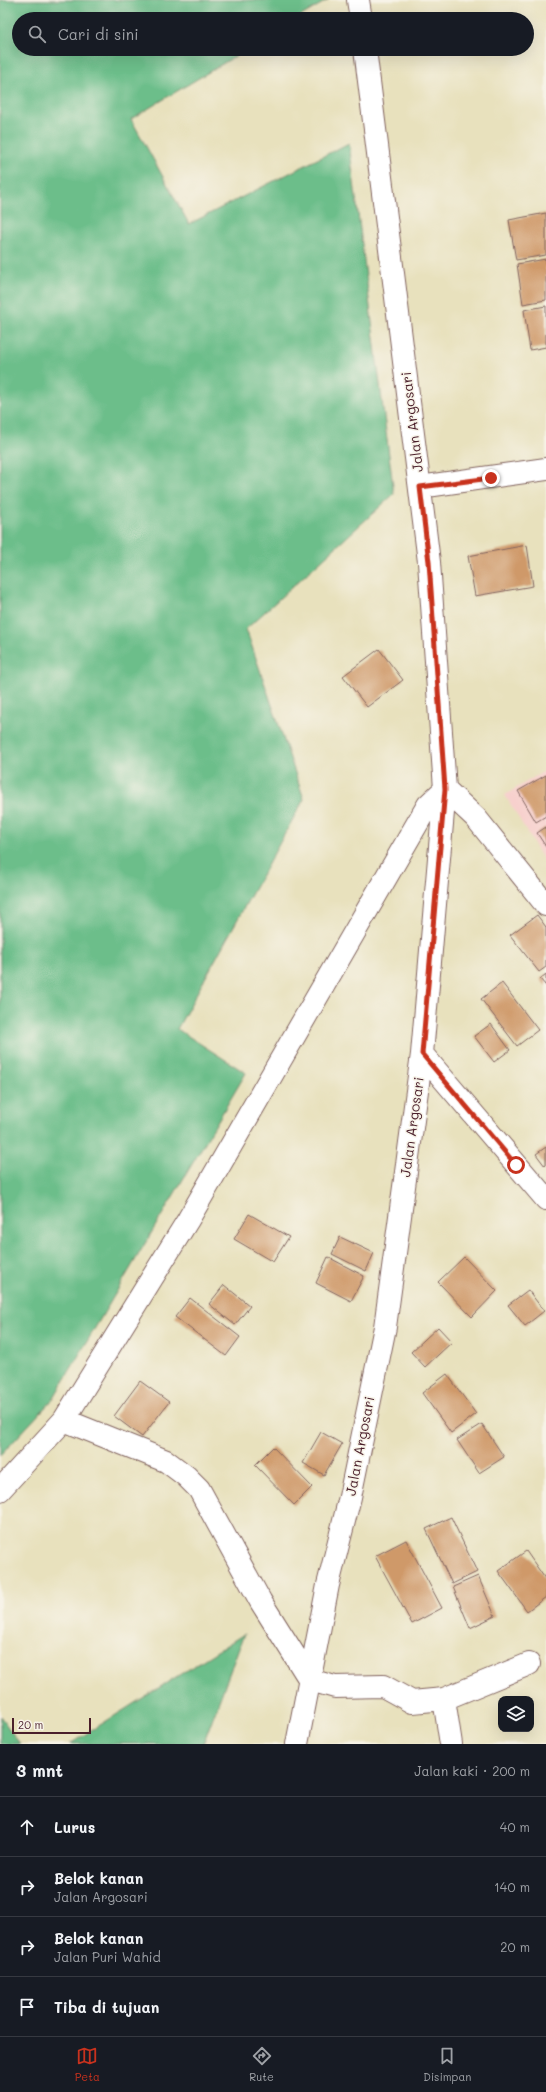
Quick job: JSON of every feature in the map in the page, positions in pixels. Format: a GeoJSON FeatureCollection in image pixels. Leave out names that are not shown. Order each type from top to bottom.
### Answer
{"type":"FeatureCollection","features":[{"type":"Feature","properties":{"kind":"street"},"geometry":{"type":"LineString","coordinates":[[358,0],[360,12]]}},
{"type":"Feature","properties":{"kind":"street","name":"Jalan Argosari"},"geometry":{"type":"LineString","coordinates":[[297,1744],[328,1585],[350,1497],[385,1327],[422,1054],[445,789],[429,562],[366,56]]}},
{"type":"Feature","properties":{"kind":"street"},"geometry":{"type":"LineString","coordinates":[[420,487],[546,468]]}},
{"type":"Feature","properties":{"kind":"street"},"geometry":{"type":"LineString","coordinates":[[0,1490],[64,1420],[188,1220],[428,805],[445,789],[476,818],[546,905]]}},
{"type":"Feature","properties":{"kind":"street"},"geometry":{"type":"LineString","coordinates":[[422,1054],[546,1199]]}},
{"type":"Feature","properties":{"kind":"street"},"geometry":{"type":"LineString","coordinates":[[64,1420],[166,1461],[186,1476],[198,1489],[261,1602],[310,1680],[335,1687],[383,1686],[412,1702],[444,1699],[530,1664]]}},
{"type":"Feature","properties":{"kind":"street"},"geometry":{"type":"LineString","coordinates":[[444,1699],[451,1744]]}},
{"type":"Feature","properties":{"kind":"shaded area"},"geometry":{"type":"Polygon","coordinates":[[[546,770],[546,864],[505,795],[546,770]]]}},
{"type":"Feature","properties":{"kind":"green space"},"geometry":{"type":"Polygon","coordinates":[[[0,0],[328,0],[308,12],[12,12],[12,56],[235,56],[131,119],[189,224],[349,143],[394,494],[246,629],[304,799],[177,1029],[246,1073],[53,1399],[0,1456],[0,0]]]}},
{"type":"Feature","properties":{"kind":"green space"},"geometry":{"type":"Polygon","coordinates":[[[244,1634],[203,1744],[70,1744],[244,1634]]]}},
{"type":"Feature","properties":{"kind":"green space"},"geometry":{"type":"Polygon","coordinates":[[[0,1716],[20,1744],[0,1744],[0,1716]]]}},
{"type":"Feature","properties":{"kind":"building"},"geometry":{"type":"Polygon","coordinates":[[[546,213],[546,255],[516,260],[509,220],[546,213]]]}},
{"type":"Feature","properties":{"kind":"building"},"geometry":{"type":"Polygon","coordinates":[[[546,259],[546,300],[523,304],[517,264],[546,259]]]}},
{"type":"Feature","properties":{"kind":"building"},"geometry":{"type":"Polygon","coordinates":[[[546,306],[546,347],[530,350],[524,310],[546,306]]]}},
{"type":"Feature","properties":{"kind":"building"},"geometry":{"type":"Polygon","coordinates":[[[527,545],[533,586],[475,596],[468,556],[527,545]]]}},
{"type":"Feature","properties":{"kind":"building"},"geometry":{"type":"Polygon","coordinates":[[[379,649],[403,680],[367,707],[343,676],[379,649]]]}},
{"type":"Feature","properties":{"kind":"building"},"geometry":{"type":"Polygon","coordinates":[[[546,775],[546,816],[536,822],[518,791],[546,775]]]}},
{"type":"Feature","properties":{"kind":"building"},"geometry":{"type":"Polygon","coordinates":[[[546,827],[546,847],[537,833],[546,827]]]}},
{"type":"Feature","properties":{"kind":"building"},"geometry":{"type":"Polygon","coordinates":[[[537,915],[546,927],[546,967],[539,972],[510,935],[537,915]]]}},
{"type":"Feature","properties":{"kind":"building"},"geometry":{"type":"Polygon","coordinates":[[[546,974],[546,986],[540,979],[546,974]]]}},
{"type":"Feature","properties":{"kind":"building"},"geometry":{"type":"Polygon","coordinates":[[[502,983],[538,1030],[517,1046],[481,999],[502,983]]]}},
{"type":"Feature","properties":{"kind":"building"},"geometry":{"type":"Polygon","coordinates":[[[491,1024],[510,1050],[494,1062],[474,1036],[491,1024]]]}},
{"type":"Feature","properties":{"kind":"building"},"geometry":{"type":"Polygon","coordinates":[[[546,1147],[546,1165],[545,1166],[536,1154],[546,1147]]]}},
{"type":"Feature","properties":{"kind":"building"},"geometry":{"type":"Polygon","coordinates":[[[249,1214],[289,1237],[273,1262],[234,1239],[249,1214]]]}},
{"type":"Feature","properties":{"kind":"building"},"geometry":{"type":"Polygon","coordinates":[[[340,1237],[374,1253],[366,1271],[332,1254],[340,1237]]]}},
{"type":"Feature","properties":{"kind":"building"},"geometry":{"type":"Polygon","coordinates":[[[328,1257],[364,1276],[351,1301],[316,1283],[328,1257]]]}},
{"type":"Feature","properties":{"kind":"building"},"geometry":{"type":"Polygon","coordinates":[[[464,1257],[497,1291],[472,1317],[438,1282],[464,1257]]]}},
{"type":"Feature","properties":{"kind":"building"},"geometry":{"type":"Polygon","coordinates":[[[224,1285],[250,1306],[235,1325],[209,1304],[224,1285]]]}},
{"type":"Feature","properties":{"kind":"building"},"geometry":{"type":"Polygon","coordinates":[[[528,1290],[544,1311],[525,1326],[508,1305],[528,1290]]]}},
{"type":"Feature","properties":{"kind":"building"},"geometry":{"type":"Polygon","coordinates":[[[190,1298],[240,1337],[226,1356],[175,1317],[190,1298]]]}},
{"type":"Feature","properties":{"kind":"building"},"geometry":{"type":"Polygon","coordinates":[[[438,1327],[452,1342],[425,1367],[411,1352],[438,1327]]]}},
{"type":"Feature","properties":{"kind":"building"},"geometry":{"type":"Polygon","coordinates":[[[447,1374],[476,1414],[451,1433],[422,1393],[447,1374]]]}},
{"type":"Feature","properties":{"kind":"building"},"geometry":{"type":"Polygon","coordinates":[[[140,1381],[169,1402],[142,1437],[114,1416],[140,1381]]]}},
{"type":"Feature","properties":{"kind":"building"},"geometry":{"type":"Polygon","coordinates":[[[482,1424],[504,1457],[479,1473],[457,1440],[482,1424]]]}},
{"type":"Feature","properties":{"kind":"building"},"geometry":{"type":"Polygon","coordinates":[[[321,1432],[342,1444],[324,1475],[303,1463],[321,1432]]]}},
{"type":"Feature","properties":{"kind":"building"},"geometry":{"type":"Polygon","coordinates":[[[273,1447],[312,1487],[294,1505],[255,1465],[273,1447]]]}},
{"type":"Feature","properties":{"kind":"building"},"geometry":{"type":"Polygon","coordinates":[[[451,1517],[477,1572],[452,1584],[426,1529],[451,1517]]]}},
{"type":"Feature","properties":{"kind":"building"},"geometry":{"type":"Polygon","coordinates":[[[406,1540],[442,1608],[412,1624],[375,1556],[406,1540]]]}},
{"type":"Feature","properties":{"kind":"building"},"geometry":{"type":"Polygon","coordinates":[[[526,1551],[546,1580],[546,1597],[527,1611],[498,1571],[526,1551]]]}},
{"type":"Feature","properties":{"kind":"building"},"geometry":{"type":"Polygon","coordinates":[[[478,1576],[495,1616],[470,1628],[453,1587],[478,1576]]]}},
{"type":"Feature","properties":{"kind":"route"},"geometry":{"type":"LineString","coordinates":[[491,478],[420,487],[429,562],[445,789],[422,1054],[516,1165]]}}]}
